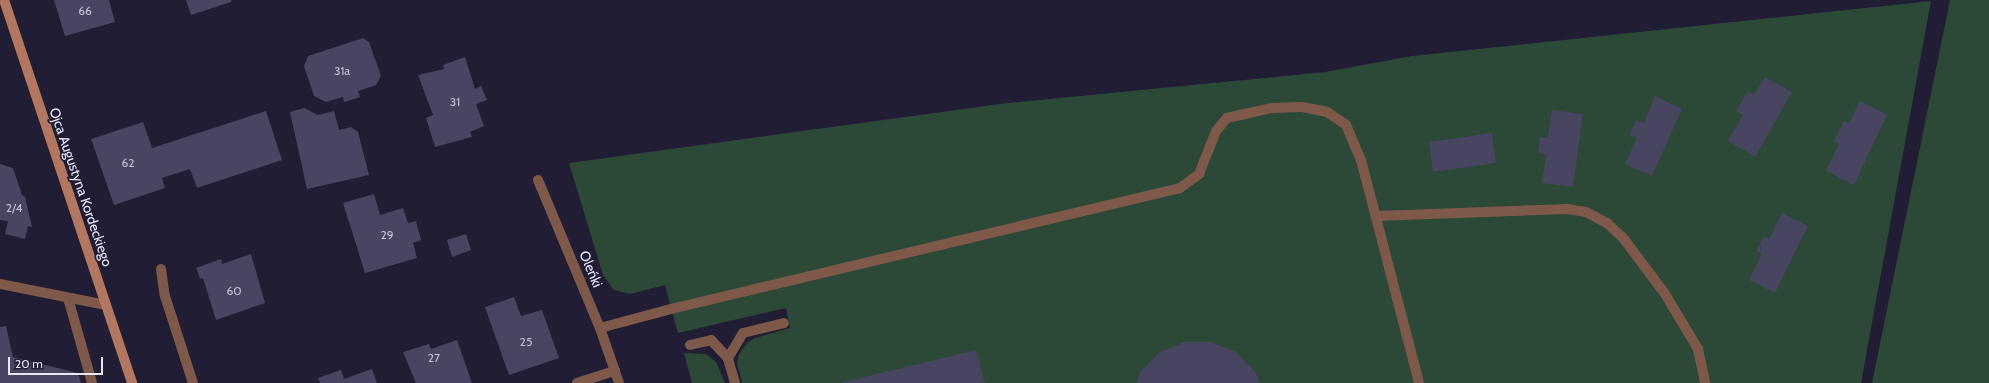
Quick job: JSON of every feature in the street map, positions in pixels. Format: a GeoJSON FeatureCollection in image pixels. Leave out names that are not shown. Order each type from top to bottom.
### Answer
{"type":"FeatureCollection","features":[{"type":"Feature","properties":{"kind":"street","name":"Ojca Augustyna Kordeckiego"},"geometry":{"type":"LineString","coordinates":[[4,0],[132,383]]}},
{"type":"Feature","properties":{"kind":"street"},"geometry":{"type":"LineString","coordinates":[[600,328],[671,309],[1180,188],[1199,174],[1216,131],[1227,118],[1270,108],[1302,107],[1327,112],[1346,125],[1361,160],[1419,383]]}},
{"type":"Feature","properties":{"kind":"street","name":"Oleńki"},"geometry":{"type":"LineString","coordinates":[[538,180],[600,328],[619,383]]}},
{"type":"Feature","properties":{"kind":"street"},"geometry":{"type":"LineString","coordinates":[[1376,216],[1567,209],[1586,212],[1596,217],[1607,223],[1624,239],[1665,294],[1698,349],[1705,383]]}},
{"type":"Feature","properties":{"kind":"street"},"geometry":{"type":"LineString","coordinates":[[160,269],[165,296],[193,383]]}},
{"type":"Feature","properties":{"kind":"street"},"geometry":{"type":"LineString","coordinates":[[0,284],[106,305]]}},
{"type":"Feature","properties":{"kind":"street"},"geometry":{"type":"LineString","coordinates":[[68,298],[92,383]]}},
{"type":"Feature","properties":{"kind":"street"},"geometry":{"type":"LineString","coordinates":[[728,358],[743,333],[784,323]]}},
{"type":"Feature","properties":{"kind":"street"},"geometry":{"type":"LineString","coordinates":[[690,345],[711,340],[728,358],[735,383]]}},
{"type":"Feature","properties":{"kind":"street"},"geometry":{"type":"LineString","coordinates":[[577,383],[615,371]]}},
{"type":"Feature","properties":{"kind":"green space"},"geometry":{"type":"Polygon","coordinates":[[[1950,0],[1989,0],[1989,383],[1872,383],[1950,0]]]}},
{"type":"Feature","properties":{"kind":"green space"},"geometry":{"type":"Polygon","coordinates":[[[1931,1],[1861,383],[742,383],[737,363],[739,354],[748,342],[755,338],[790,328],[786,308],[678,333],[665,285],[630,294],[614,290],[603,275],[569,163],[1008,103],[1325,72],[1412,56],[1931,1]]]}},
{"type":"Feature","properties":{"kind":"green space"},"geometry":{"type":"Polygon","coordinates":[[[684,353],[706,354],[716,362],[725,383],[692,383],[684,353]]]}},
{"type":"Feature","properties":{"kind":"building"},"geometry":{"type":"Polygon","coordinates":[[[54,0],[109,0],[115,22],[65,36],[54,0]]]}},
{"type":"Feature","properties":{"kind":"building"},"geometry":{"type":"Polygon","coordinates":[[[186,0],[231,0],[231,2],[191,15],[186,0]]]}},
{"type":"Feature","properties":{"kind":"building"},"geometry":{"type":"Polygon","coordinates":[[[363,38],[369,42],[381,76],[376,85],[358,91],[360,97],[344,102],[343,97],[326,102],[314,96],[304,66],[308,56],[363,38]]]}},
{"type":"Feature","properties":{"kind":"building"},"geometry":{"type":"Polygon","coordinates":[[[465,57],[475,89],[481,86],[487,100],[476,104],[484,126],[470,132],[472,137],[435,147],[426,118],[433,115],[418,75],[444,69],[443,65],[465,57]]]}},
{"type":"Feature","properties":{"kind":"building"},"geometry":{"type":"Polygon","coordinates":[[[1765,77],[1792,92],[1755,157],[1728,141],[1743,115],[1736,111],[1748,91],[1754,95],[1765,77]]]}},
{"type":"Feature","properties":{"kind":"building"},"geometry":{"type":"Polygon","coordinates":[[[1655,96],[1682,109],[1652,176],[1625,164],[1637,138],[1630,135],[1636,120],[1644,123],[1655,96]]]}},
{"type":"Feature","properties":{"kind":"building"},"geometry":{"type":"Polygon","coordinates":[[[1860,101],[1887,115],[1854,185],[1826,171],[1839,144],[1834,141],[1844,121],[1849,123],[1860,101]]]}},
{"type":"Feature","properties":{"kind":"building"},"geometry":{"type":"Polygon","coordinates":[[[304,108],[318,115],[334,111],[339,130],[351,127],[358,132],[369,175],[307,189],[290,112],[304,108]]]}},
{"type":"Feature","properties":{"kind":"building"},"geometry":{"type":"Polygon","coordinates":[[[1552,110],[1583,114],[1573,187],[1542,183],[1546,154],[1538,153],[1540,137],[1548,138],[1552,110]]]}},
{"type":"Feature","properties":{"kind":"building"},"geometry":{"type":"Polygon","coordinates":[[[266,111],[282,160],[197,188],[190,169],[162,178],[165,188],[114,205],[91,139],[143,122],[152,148],[266,111]]]}},
{"type":"Feature","properties":{"kind":"building"},"geometry":{"type":"Polygon","coordinates":[[[1492,133],[1496,163],[1433,172],[1429,142],[1492,133]]]}},
{"type":"Feature","properties":{"kind":"building"},"geometry":{"type":"Polygon","coordinates":[[[0,164],[13,168],[22,195],[25,197],[32,227],[28,226],[25,239],[5,234],[8,221],[0,220],[0,164]]]}},
{"type":"Feature","properties":{"kind":"building"},"geometry":{"type":"Polygon","coordinates":[[[374,194],[380,215],[403,208],[408,223],[416,221],[421,240],[413,243],[417,258],[365,273],[343,203],[374,194]]]}},
{"type":"Feature","properties":{"kind":"building"},"geometry":{"type":"Polygon","coordinates":[[[1782,213],[1808,226],[1775,293],[1749,280],[1762,254],[1756,251],[1764,236],[1769,239],[1782,213]]]}},
{"type":"Feature","properties":{"kind":"building"},"geometry":{"type":"Polygon","coordinates":[[[466,234],[471,250],[452,257],[447,240],[466,234]]]}},
{"type":"Feature","properties":{"kind":"building"},"geometry":{"type":"Polygon","coordinates":[[[251,254],[265,303],[216,320],[203,278],[200,279],[196,268],[221,259],[222,264],[251,254]]]}},
{"type":"Feature","properties":{"kind":"building"},"geometry":{"type":"Polygon","coordinates":[[[514,297],[521,316],[542,310],[559,358],[509,375],[485,307],[514,297]]]}},
{"type":"Feature","properties":{"kind":"building"},"geometry":{"type":"Polygon","coordinates":[[[6,326],[13,357],[78,373],[81,383],[0,383],[0,327],[6,326]]]}},
{"type":"Feature","properties":{"kind":"building"},"geometry":{"type":"Polygon","coordinates":[[[457,340],[472,383],[416,383],[403,352],[429,344],[431,349],[457,340]]]}},
{"type":"Feature","properties":{"kind":"building"},"geometry":{"type":"Polygon","coordinates":[[[1184,342],[1211,342],[1236,352],[1255,372],[1260,383],[1136,383],[1140,372],[1160,352],[1184,342]]]}},
{"type":"Feature","properties":{"kind":"building"},"geometry":{"type":"Polygon","coordinates":[[[976,350],[985,383],[843,383],[843,382],[976,350]]]}},
{"type":"Feature","properties":{"kind":"building"},"geometry":{"type":"Polygon","coordinates":[[[372,369],[377,383],[320,383],[318,378],[341,370],[344,379],[372,369]]]}}]}
